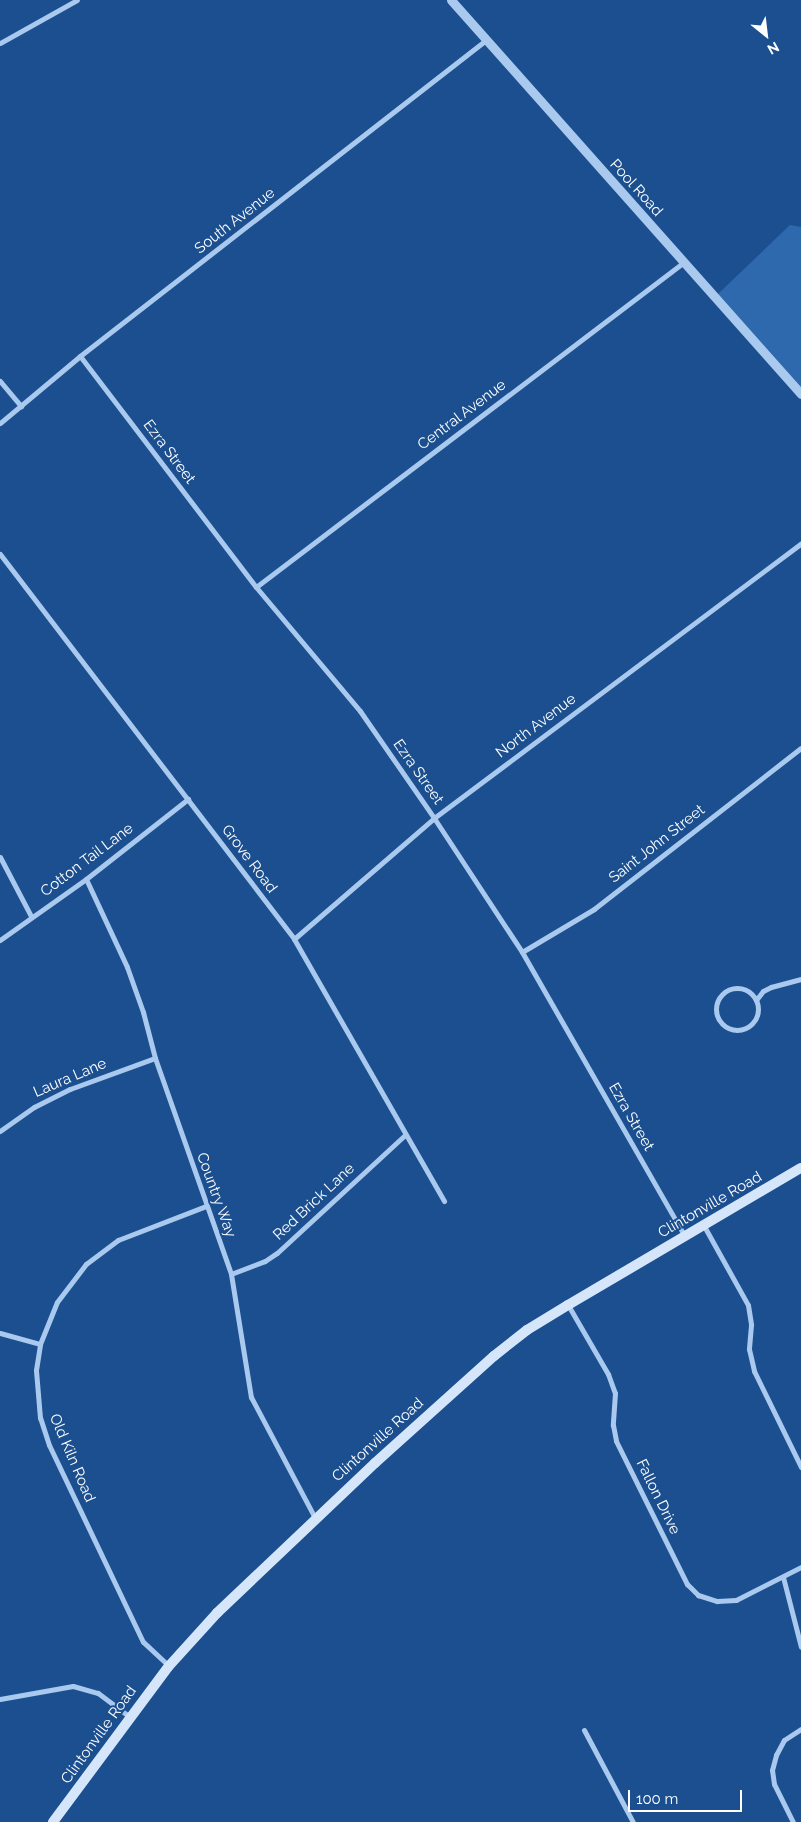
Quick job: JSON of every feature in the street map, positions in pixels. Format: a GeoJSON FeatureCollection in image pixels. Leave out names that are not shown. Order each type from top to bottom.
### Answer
{"type":"FeatureCollection","features":[{"type":"Feature","properties":{"kind":"main road","name":"Clintonville Road"},"geometry":{"type":"LineString","coordinates":[[53,1822],[169,1666],[217,1613],[315,1518],[494,1356],[527,1330],[568,1304],[801,1168]]}},
{"type":"Feature","properties":{"kind":"street"},"geometry":{"type":"LineString","coordinates":[[0,43],[78,0]]}},
{"type":"Feature","properties":{"kind":"street","name":"Pool Road"},"geometry":{"type":"LineString","coordinates":[[451,0],[801,394]]}},
{"type":"Feature","properties":{"kind":"street","name":"South Avenue"},"geometry":{"type":"LineString","coordinates":[[0,423],[80,356],[486,40]]}},
{"type":"Feature","properties":{"kind":"street","name":"Central Avenue"},"geometry":{"type":"LineString","coordinates":[[256,587],[684,262]]}},
{"type":"Feature","properties":{"kind":"street","name":"Ezra Street"},"geometry":{"type":"LineString","coordinates":[[80,356],[256,587],[360,711],[434,818],[522,952],[685,1236]]}},
{"type":"Feature","properties":{"kind":"street"},"geometry":{"type":"LineString","coordinates":[[0,381],[21,406]]}},
{"type":"Feature","properties":{"kind":"street","name":"North Avenue"},"geometry":{"type":"LineString","coordinates":[[294,939],[434,818],[801,543]]}},
{"type":"Feature","properties":{"kind":"street","name":"Grove Road"},"geometry":{"type":"LineString","coordinates":[[0,554],[294,939],[444,1201]]}},
{"type":"Feature","properties":{"kind":"street","name":"Saint John Street"},"geometry":{"type":"LineString","coordinates":[[522,952],[594,909],[801,748]]}},
{"type":"Feature","properties":{"kind":"street","name":"Cotton Tail Lane"},"geometry":{"type":"LineString","coordinates":[[0,940],[31,916],[86,879],[188,799]]}},
{"type":"Feature","properties":{"kind":"street"},"geometry":{"type":"LineString","coordinates":[[0,857],[31,916]]}},
{"type":"Feature","properties":{"kind":"street","name":"Country Way"},"geometry":{"type":"LineString","coordinates":[[86,879],[127,967],[155,1058],[231,1274],[251,1397],[315,1518]]}},
{"type":"Feature","properties":{"kind":"street"},"geometry":{"type":"LineString","coordinates":[[756,1000],[744,989],[728,989],[717,1001],[717,1018],[721,1024],[732,1030],[746,1028],[751,1025],[758,1013],[756,1000],[763,991],[801,979]]}},
{"type":"Feature","properties":{"kind":"street","name":"Laura Lane"},"geometry":{"type":"LineString","coordinates":[[0,1131],[34,1107],[70,1089],[155,1058]]}},
{"type":"Feature","properties":{"kind":"street","name":"Red Brick Lane"},"geometry":{"type":"LineString","coordinates":[[231,1274],[265,1261],[277,1253],[406,1135]]}},
{"type":"Feature","properties":{"kind":"street","name":"Old Kiln Road"},"geometry":{"type":"LineString","coordinates":[[169,1666],[143,1642],[49,1445],[40,1418],[36,1370],[40,1344],[57,1302],[72,1280],[99,1252],[132,1233],[206,1206]]}},
{"type":"Feature","properties":{"kind":"street"},"geometry":{"type":"LineString","coordinates":[[704,1226],[748,1305],[751,1325],[749,1349],[754,1371],[801,1467]]}},
{"type":"Feature","properties":{"kind":"street","name":"Fallon Drive"},"geometry":{"type":"LineString","coordinates":[[568,1304],[608,1374],[615,1393],[613,1426],[616,1441],[687,1584],[698,1595],[717,1601],[736,1600],[801,1567]]}},
{"type":"Feature","properties":{"kind":"street"},"geometry":{"type":"LineString","coordinates":[[0,1333],[40,1344]]}},
{"type":"Feature","properties":{"kind":"street"},"geometry":{"type":"LineString","coordinates":[[783,1577],[801,1647]]}},
{"type":"Feature","properties":{"kind":"street"},"geometry":{"type":"LineString","coordinates":[[0,1699],[73,1686],[98,1693],[130,1717]]}},
{"type":"Feature","properties":{"kind":"street"},"geometry":{"type":"LineString","coordinates":[[793,1822],[774,1784],[772,1770],[776,1755],[784,1740],[801,1729]]}},
{"type":"Feature","properties":{"kind":"street"},"geometry":{"type":"LineString","coordinates":[[584,1730],[633,1822]]}},
{"type":"Feature","properties":{"kind":"shaded area"},"geometry":{"type":"Polygon","coordinates":[[[790,225],[801,227],[801,387],[718,294],[790,225]]]}}]}
